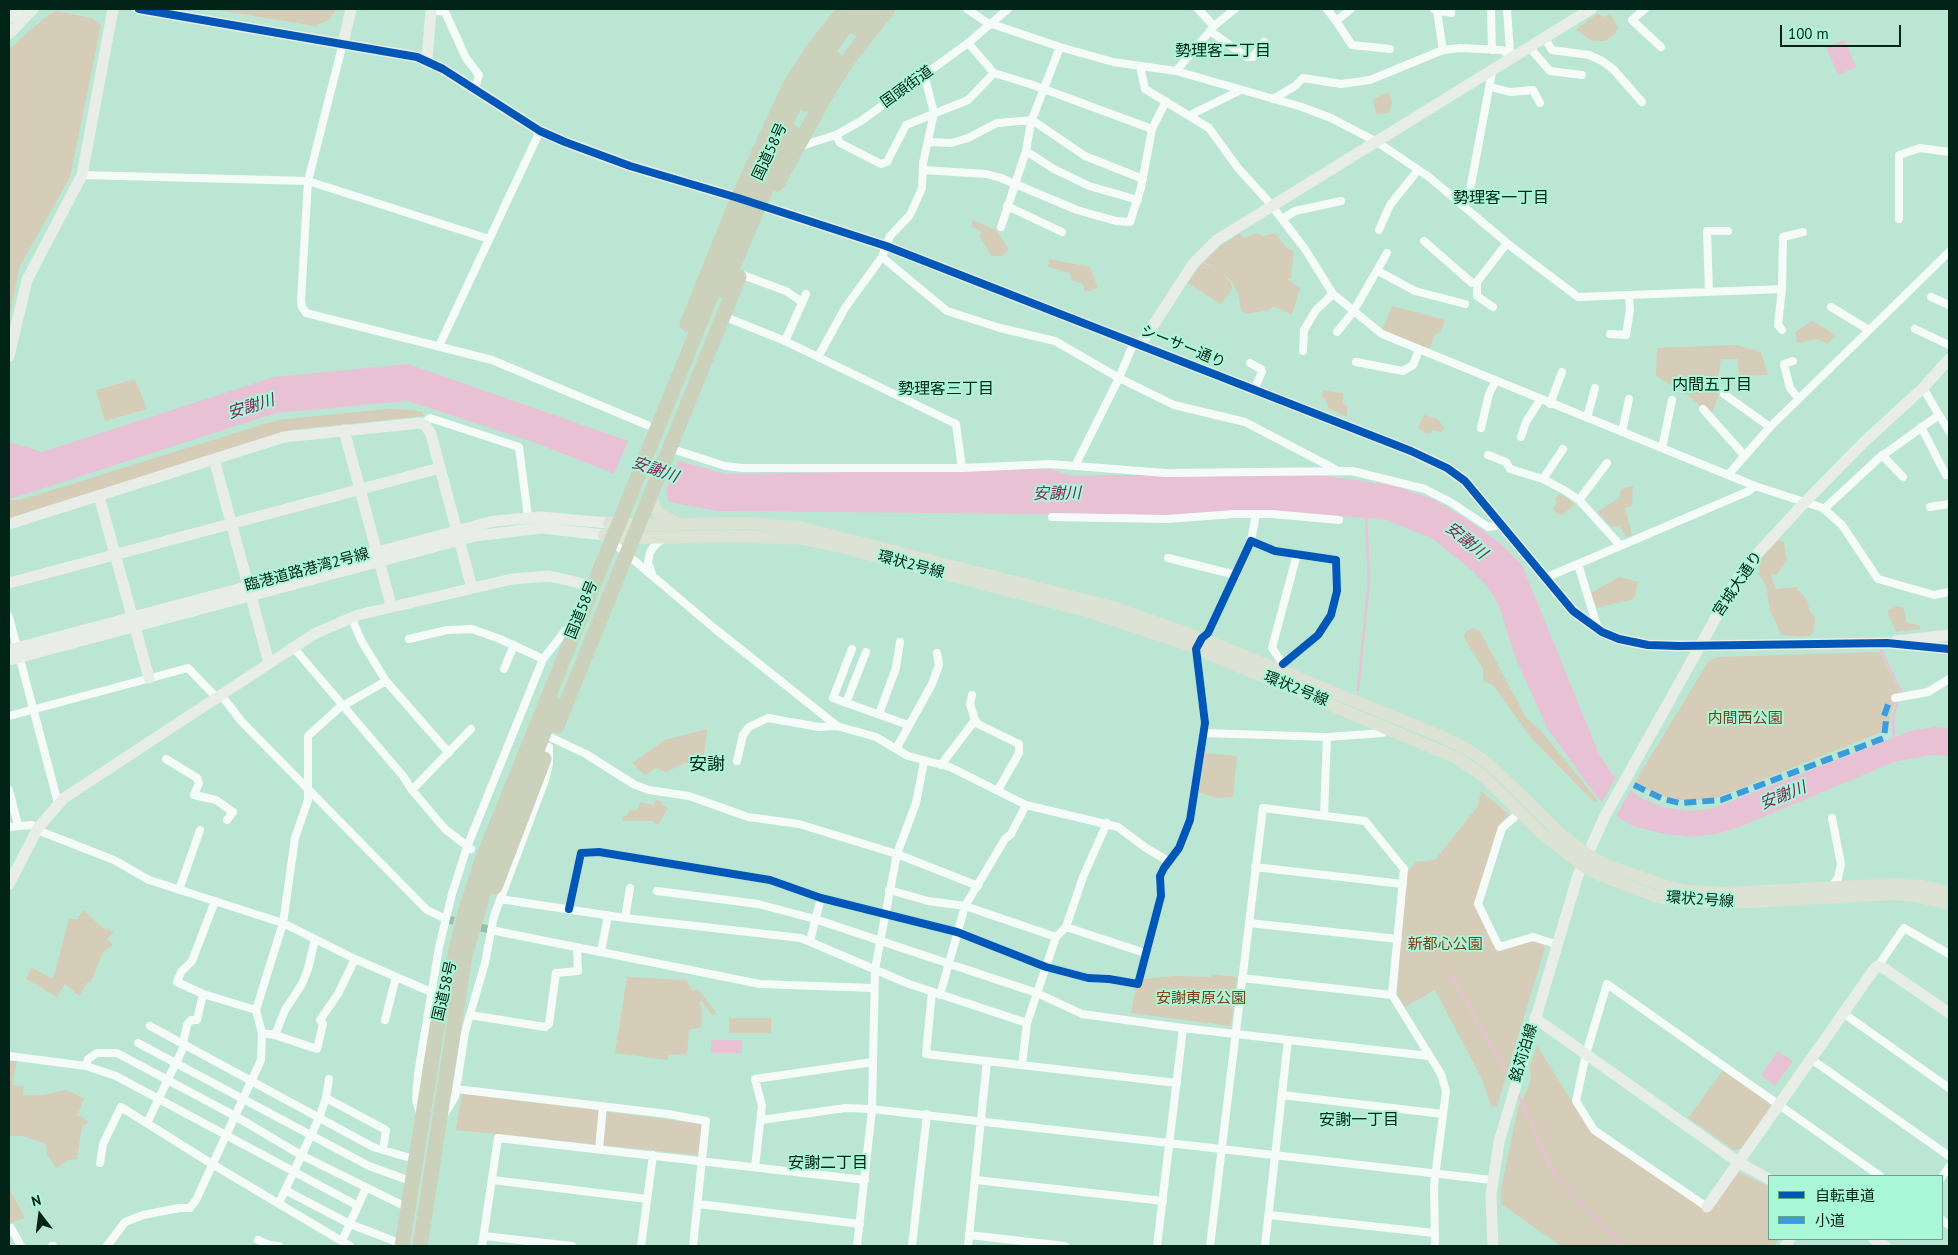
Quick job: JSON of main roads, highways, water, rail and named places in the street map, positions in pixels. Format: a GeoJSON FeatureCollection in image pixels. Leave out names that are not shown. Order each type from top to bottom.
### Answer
{"type":"FeatureCollection","features":[{"type":"Feature","properties":{"kind":"highway"},"geometry":{"type":"LineString","coordinates":[[437,1027],[438,996],[455,911],[482,831],[607,529],[738,198],[790,85],[812,52],[845,9]]}},
{"type":"Feature","properties":{"kind":"highway","name":"国道58号"},"geometry":{"type":"LineString","coordinates":[[420,1246],[454,1021],[499,874],[543,741],[755,184],[784,122],[858,9]]}},
{"type":"Feature","properties":{"kind":"highway","name":"国道58号"},"geometry":{"type":"LineString","coordinates":[[815,77],[872,9]]}},
{"type":"Feature","properties":{"kind":"highway"},"geometry":{"type":"LineString","coordinates":[[543,741],[628,555],[668,451],[767,208],[796,147],[850,57],[888,9]]}},
{"type":"Feature","properties":{"kind":"highway","name":"国道58号"},"geometry":{"type":"LineString","coordinates":[[402,1245],[437,1027],[469,900],[482,860],[543,741]]}},
{"type":"Feature","properties":{"kind":"main road"},"geometry":{"type":"LineString","coordinates":[[650,496],[661,516],[677,523]]}},
{"type":"Feature","properties":{"kind":"main road","name":"環状2号線"},"geometry":{"type":"LineString","coordinates":[[637,532],[677,523],[767,524],[821,531],[1113,606],[1199,644]]}},
{"type":"Feature","properties":{"kind":"main road","name":"環状2号線"},"geometry":{"type":"LineString","coordinates":[[607,529],[667,537],[775,536],[837,546],[1086,611],[1199,644],[1279,671],[1388,721],[1457,758],[1482,775],[1541,832],[1584,859],[1686,891],[1728,893],[1895,884],[1920,886],[1949,892]]}},
{"type":"Feature","properties":{"kind":"main road","name":"環状2号線"},"geometry":{"type":"LineString","coordinates":[[1388,721],[1438,735],[1489,764],[1563,836],[1599,875],[1642,892],[1683,901],[1730,903],[1879,894],[1915,896],[1949,904]]}},
{"type":"Feature","properties":{"kind":"water"},"geometry":{"type":"Polygon","coordinates":[[[1845,40],[1856,67],[1838,75],[1826,47],[1845,40]]]}},
{"type":"Feature","properties":{"kind":"water","name":"安謝川"},"geometry":{"type":"Polygon","coordinates":[[[408,364],[628,441],[679,461],[725,474],[1051,469],[1068,475],[1318,475],[1392,485],[1433,499],[1468,520],[1501,544],[1522,565],[1599,754],[1613,775],[1639,797],[1662,807],[1688,811],[1714,808],[1913,730],[1937,727],[1949,728],[1949,756],[1931,755],[1894,762],[1739,827],[1716,834],[1690,837],[1661,833],[1633,826],[1619,818],[1598,798],[1547,728],[1516,659],[1499,606],[1489,589],[1474,572],[1433,539],[1383,519],[1264,511],[1157,515],[718,511],[669,502],[610,472],[533,442],[408,401],[276,413],[13,498],[9,497],[9,442],[42,452],[274,377],[408,364]]]}},
{"type":"Feature","properties":{"kind":"water"},"geometry":{"type":"Polygon","coordinates":[[[711,1040],[742,1040],[742,1053],[711,1053],[711,1040]]]}},
{"type":"Feature","properties":{"kind":"water"},"geometry":{"type":"Polygon","coordinates":[[[1778,1051],[1793,1061],[1775,1086],[1761,1075],[1778,1051]]]}},
{"type":"Feature","properties":{"kind":"waterway"},"geometry":{"type":"LineString","coordinates":[[1358,690],[1369,581],[1366,517]]}},
{"type":"Feature","properties":{"kind":"waterway"},"geometry":{"type":"LineString","coordinates":[[1881,650],[1901,691],[1893,718],[1894,739]]}},
{"type":"Feature","properties":{"kind":"waterway"},"geometry":{"type":"LineString","coordinates":[[1450,974],[1512,1082]]}},
{"type":"Feature","properties":{"kind":"waterway"},"geometry":{"type":"LineString","coordinates":[[1518,1094],[1553,1173],[1624,1246]]}},
{"type":"Feature","properties":{"kind":"tunnel"},"geometry":{"type":"LineString","coordinates":[[446,919],[491,930]]}},
{"type":"Feature","properties":{"kind":"district","name":"勢理客二丁目"},"geometry":{"type":"Point","coordinates":[1223,51]}},
{"type":"Feature","properties":{"kind":"district","name":"勢理客一丁目"},"geometry":{"type":"Point","coordinates":[1501,198]}},
{"type":"Feature","properties":{"kind":"district","name":"内間五丁目"},"geometry":{"type":"Point","coordinates":[1712,385]}},
{"type":"Feature","properties":{"kind":"district","name":"勢理客三丁目"},"geometry":{"type":"Point","coordinates":[946,389]}},
{"type":"Feature","properties":{"kind":"district","name":"安謝"},"geometry":{"type":"Point","coordinates":[707,765]}},
{"type":"Feature","properties":{"kind":"district","name":"安謝一丁目"},"geometry":{"type":"Point","coordinates":[1359,1120]}},
{"type":"Feature","properties":{"kind":"district","name":"安謝二丁目"},"geometry":{"type":"Point","coordinates":[828,1163]}},
{"type":"Feature","properties":{"kind":"park label","name":"内間西公園"},"geometry":{"type":"Point","coordinates":[1745,719]}},
{"type":"Feature","properties":{"kind":"park label","name":"新都心公園"},"geometry":{"type":"Point","coordinates":[1445,945]}},
{"type":"Feature","properties":{"kind":"park label","name":"安謝東原公園"},"geometry":{"type":"Point","coordinates":[1201,999]}}]}
